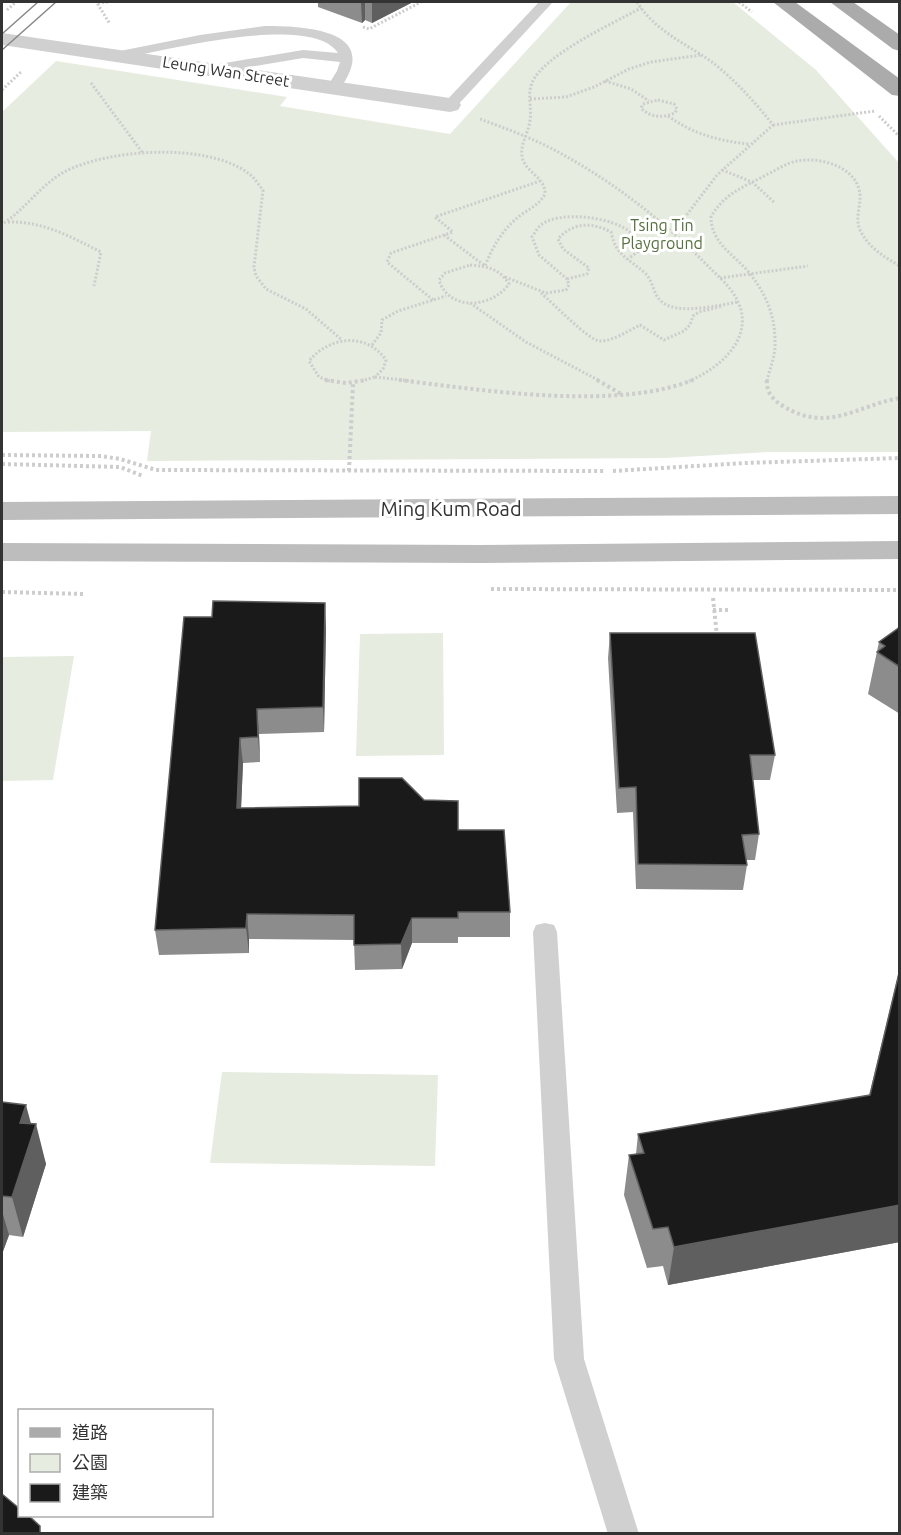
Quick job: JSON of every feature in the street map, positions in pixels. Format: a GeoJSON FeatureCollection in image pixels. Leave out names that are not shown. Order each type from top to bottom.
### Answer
{"type":"FeatureCollection","features":[{"type":"Feature","properties":{"kind":"main road"},"geometry":{"type":"LineString","coordinates":[[783,2],[900,90]]}},
{"type":"Feature","properties":{"kind":"main road"},"geometry":{"type":"LineString","coordinates":[[840,2],[900,45]]}},
{"type":"Feature","properties":{"kind":"main road","name":"Ming Kum Road"},"geometry":{"type":"LineString","coordinates":[[2,511],[900,505]]}},
{"type":"Feature","properties":{"kind":"main road"},"geometry":{"type":"LineString","coordinates":[[2,552],[493,554],[900,550]]}},
{"type":"Feature","properties":{"kind":"street","name":"Leung Wan Street"},"geometry":{"type":"LineString","coordinates":[[2,39],[450,105]]}},
{"type":"Feature","properties":{"kind":"lane"},"geometry":{"type":"LineString","coordinates":[[450,105],[546,2]]}},
{"type":"Feature","properties":{"kind":"lane"},"geometry":{"type":"LineString","coordinates":[[120,55],[268,29],[300,30],[323,35],[340,45],[347,58],[344,74],[334,87]]}},
{"type":"Feature","properties":{"kind":"lane"},"geometry":{"type":"LineString","coordinates":[[168,62],[323,35]]}},
{"type":"Feature","properties":{"kind":"lane"},"geometry":{"type":"LineString","coordinates":[[213,69],[303,54],[347,58]]}},
{"type":"Feature","properties":{"kind":"lane"},"geometry":{"type":"LineString","coordinates":[[545,932],[569,1359],[624,1533]]}},
{"type":"Feature","properties":{"kind":"path"},"geometry":{"type":"LineString","coordinates":[[108,2],[97,3],[116,33]]}},
{"type":"Feature","properties":{"kind":"path"},"geometry":{"type":"LineString","coordinates":[[359,26],[369,29],[421,2]]}},
{"type":"Feature","properties":{"kind":"path"},"geometry":{"type":"LineString","coordinates":[[637,2],[653,22],[702,55],[739,85],[773,125]]}},
{"type":"Feature","properties":{"kind":"path"},"geometry":{"type":"LineString","coordinates":[[485,266],[502,233],[517,218],[542,200],[546,194],[545,187],[529,171],[522,159],[522,148],[531,118],[530,99],[533,81],[546,64],[641,8]]}},
{"type":"Feature","properties":{"kind":"path"},"geometry":{"type":"LineString","coordinates":[[530,99],[566,97],[581,93],[629,69],[651,62],[702,55]]}},
{"type":"Feature","properties":{"kind":"path"},"geometry":{"type":"LineString","coordinates":[[85,76],[142,153]]}},
{"type":"Feature","properties":{"kind":"path"},"geometry":{"type":"LineString","coordinates":[[604,81],[631,89],[649,101]]}},
{"type":"Feature","properties":{"kind":"path"},"geometry":{"type":"LineString","coordinates":[[649,101],[667,101],[674,104],[677,109],[668,116],[660,117],[644,112],[641,108],[649,101]]}},
{"type":"Feature","properties":{"kind":"path"},"geometry":{"type":"LineString","coordinates":[[674,233],[701,194],[722,170],[773,125],[881,110]]}},
{"type":"Feature","properties":{"kind":"path"},"geometry":{"type":"LineString","coordinates":[[668,116],[681,127],[700,136],[724,142],[749,144]]}},
{"type":"Feature","properties":{"kind":"path"},"geometry":{"type":"LineString","coordinates":[[375,377],[383,369],[386,360],[382,352],[372,345],[358,341],[342,341],[327,345],[315,352],[309,361],[311,371],[321,378],[336,383],[353,384],[375,377],[511,392],[624,396],[687,383],[711,370],[729,355],[740,338],[743,320],[738,302],[720,278],[674,233],[600,177],[569,158],[479,118]]}},
{"type":"Feature","properties":{"kind":"path"},"geometry":{"type":"LineString","coordinates":[[3,223],[22,210],[39,190],[67,171],[105,158],[172,152],[217,160],[236,167],[259,182],[263,190],[254,267],[257,280],[268,290],[306,310],[342,341]]}},
{"type":"Feature","properties":{"kind":"path"},"geometry":{"type":"LineString","coordinates":[[900,266],[874,249],[864,237],[858,225],[856,213],[860,192],[856,182],[847,172],[833,164],[816,160],[798,160],[721,200],[711,217],[714,235],[750,274],[768,303],[776,340],[767,388],[773,398],[784,407],[817,418],[852,415],[875,402],[900,398]]}},
{"type":"Feature","properties":{"kind":"path"},"geometry":{"type":"LineString","coordinates":[[722,170],[752,182],[775,203]]}},
{"type":"Feature","properties":{"kind":"path"},"geometry":{"type":"LineString","coordinates":[[433,300],[387,262],[391,253],[453,232],[435,217],[540,181]]}},
{"type":"Feature","properties":{"kind":"path"},"geometry":{"type":"LineString","coordinates":[[505,277],[537,290],[557,293],[566,290],[569,285],[567,279],[547,265],[531,246],[530,238],[534,231],[552,219],[573,216],[595,217],[623,228],[639,244],[640,250],[628,259]]}},
{"type":"Feature","properties":{"kind":"path"},"geometry":{"type":"LineString","coordinates":[[3,223],[26,221],[45,225],[101,252],[94,286]]}},
{"type":"Feature","properties":{"kind":"path"},"geometry":{"type":"LineString","coordinates":[[567,279],[586,274],[589,268],[585,262],[565,253],[559,246],[558,239],[571,227],[581,225],[603,227],[611,232],[614,246],[619,253],[648,275],[660,301],[671,307],[685,309],[738,302]]}},
{"type":"Feature","properties":{"kind":"path"},"geometry":{"type":"LineString","coordinates":[[444,235],[485,266]]}},
{"type":"Feature","properties":{"kind":"path"},"geometry":{"type":"LineString","coordinates":[[470,265],[485,266],[498,270],[505,277],[509,284],[506,292],[484,302],[470,303],[446,296],[439,288],[439,280],[445,273],[470,265]]}},
{"type":"Feature","properties":{"kind":"path"},"geometry":{"type":"LineString","coordinates":[[720,278],[808,266]]}},
{"type":"Feature","properties":{"kind":"path"},"geometry":{"type":"LineString","coordinates":[[537,290],[569,317],[588,338],[598,341],[610,339],[640,325],[664,340],[684,331],[690,325],[693,316],[699,312],[738,302]]}},
{"type":"Feature","properties":{"kind":"path"},"geometry":{"type":"LineString","coordinates":[[372,345],[381,333],[382,320],[398,311],[446,296]]}},
{"type":"Feature","properties":{"kind":"path"},"geometry":{"type":"LineString","coordinates":[[470,303],[490,321],[516,338],[573,366],[624,396]]}},
{"type":"Feature","properties":{"kind":"path"},"geometry":{"type":"LineString","coordinates":[[349,478],[353,384]]}},
{"type":"Feature","properties":{"kind":"path"},"geometry":{"type":"LineString","coordinates":[[2,455],[105,457],[125,460],[143,468],[156,470],[613,471],[745,463],[900,458]]}},
{"type":"Feature","properties":{"kind":"path"},"geometry":{"type":"LineString","coordinates":[[2,464],[120,467],[147,478]]}},
{"type":"Feature","properties":{"kind":"path"},"geometry":{"type":"LineString","coordinates":[[2,592],[84,594]]}},
{"type":"Feature","properties":{"kind":"path"},"geometry":{"type":"LineString","coordinates":[[713,598],[717,636]]}},
{"type":"Feature","properties":{"kind":"path"},"geometry":{"type":"LineString","coordinates":[[713,610],[730,610]]}},
{"type":"Feature","properties":{"kind":"green space","name":"Tsing Tin Playground"},"geometry":{"type":"Polygon","coordinates":[[[571,2],[733,2],[816,70],[899,163],[899,452],[768,452],[666,458],[147,461],[151,431],[2,432],[2,112],[56,61],[287,97],[280,106],[450,134],[571,2]]]}},
{"type":"Feature","properties":{"kind":"green space"},"geometry":{"type":"Polygon","coordinates":[[[443,633],[444,755],[356,756],[360,634],[443,633]]]}},
{"type":"Feature","properties":{"kind":"green space"},"geometry":{"type":"Polygon","coordinates":[[[74,656],[53,780],[2,781],[2,657],[74,656]]]}},
{"type":"Feature","properties":{"kind":"green space"},"geometry":{"type":"Polygon","coordinates":[[[222,1072],[438,1075],[435,1166],[210,1163],[222,1072]]]}},
{"type":"Feature","properties":{"kind":"building"},"geometry":{"type":"Polygon","coordinates":[[[213,601],[325,603],[323,707],[257,709],[258,737],[240,738],[237,808],[359,806],[359,778],[402,778],[424,800],[458,801],[458,830],[504,830],[510,912],[458,912],[458,918],[412,918],[401,944],[354,945],[354,915],[247,914],[246,928],[155,930],[184,617],[212,617],[213,601]]]}},
{"type":"Feature","properties":{"kind":"building"},"geometry":{"type":"Polygon","coordinates":[[[900,627],[900,667],[877,652],[885,646],[879,642],[900,627]]]}},
{"type":"Feature","properties":{"kind":"building"},"geometry":{"type":"Polygon","coordinates":[[[610,633],[755,633],[775,755],[750,755],[759,834],[742,835],[747,865],[638,864],[636,787],[619,788],[610,633]]]}},
{"type":"Feature","properties":{"kind":"building"},"geometry":{"type":"Polygon","coordinates":[[[900,969],[900,1205],[674,1247],[668,1227],[653,1229],[629,1155],[644,1153],[638,1134],[870,1095],[900,969]]]}},
{"type":"Feature","properties":{"kind":"building"},"geometry":{"type":"Polygon","coordinates":[[[2,1102],[26,1105],[20,1123],[36,1124],[12,1197],[2,1196],[2,1102]]]}},
{"type":"Feature","properties":{"kind":"building"},"geometry":{"type":"Polygon","coordinates":[[[2,1494],[18,1507],[18,1517],[30,1517],[40,1526],[40,1533],[2,1533],[2,1494]]]}},
{"type":"Feature","properties":{"kind":"tram line"},"geometry":{"type":"LineString","coordinates":[[2,34],[38,2]]}},
{"type":"Feature","properties":{"kind":"tram line"},"geometry":{"type":"LineString","coordinates":[[2,50],[56,2]]}}]}
